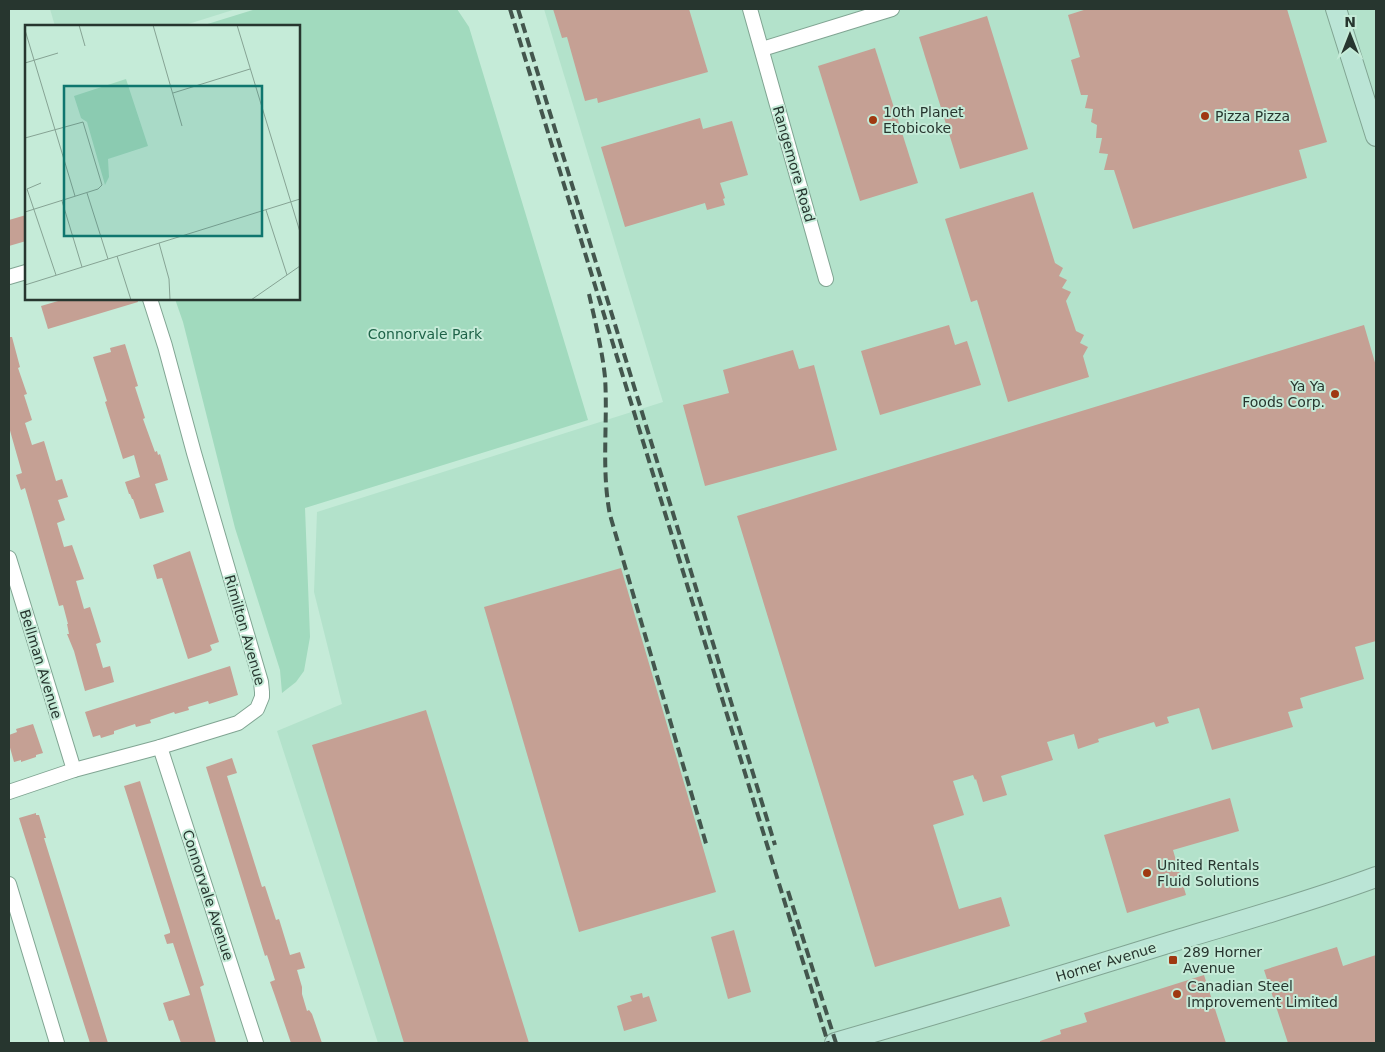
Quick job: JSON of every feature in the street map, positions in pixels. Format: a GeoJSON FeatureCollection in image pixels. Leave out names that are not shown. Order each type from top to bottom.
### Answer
{"type":"FeatureCollection","features":[{"type":"Feature","properties":{"kind":"main road"},"geometry":{"type":"LineString","coordinates":[[1336,9],[1376,136]]}},
{"type":"Feature","properties":{"kind":"main road","name":"Horner Avenue"},"geometry":{"type":"LineString","coordinates":[[835,1043],[968,1005],[1332,893],[1376,877]]}},
{"type":"Feature","properties":{"kind":"street","name":"Rangemore Road"},"geometry":{"type":"LineString","coordinates":[[750,9],[826,279]]}},
{"type":"Feature","properties":{"kind":"street"},"geometry":{"type":"LineString","coordinates":[[762,49],[892,9]]}},
{"type":"Feature","properties":{"kind":"street"},"geometry":{"type":"LineString","coordinates":[[9,277],[25,272]]}},
{"type":"Feature","properties":{"kind":"street","name":"Rimilton Avenue"},"geometry":{"type":"LineString","coordinates":[[9,792],[74,770],[238,724],[256,709],[262,692],[261,682],[150,300]]}},
{"type":"Feature","properties":{"kind":"street","name":"Bellman Avenue"},"geometry":{"type":"LineString","coordinates":[[9,558],[74,770]]}},
{"type":"Feature","properties":{"kind":"street","name":"Connorvale Avenue"},"geometry":{"type":"LineString","coordinates":[[160,747],[256,1043]]}},
{"type":"Feature","properties":{"kind":"street"},"geometry":{"type":"LineString","coordinates":[[9,884],[57,1043]]}},
{"type":"Feature","properties":{"kind":"shaded area"},"geometry":{"type":"Polygon","coordinates":[[[50,9],[236,9],[185,25],[55,25],[50,9]]]}},
{"type":"Feature","properties":{"kind":"shaded area"},"geometry":{"type":"Polygon","coordinates":[[[544,9],[1376,9],[1376,1043],[378,1043],[277,731],[342,704],[314,592],[317,512],[663,402],[544,9]]]}},
{"type":"Feature","properties":{"kind":"green space","name":"Connorvale Park"},"geometry":{"type":"Polygon","coordinates":[[[256,9],[457,9],[469,27],[588,420],[305,508],[310,637],[304,671],[296,682],[282,693],[280,670],[235,528],[183,322],[175,300],[300,300],[300,25],[204,25],[256,9]]]}},
{"type":"Feature","properties":{"kind":"building"},"geometry":{"type":"Polygon","coordinates":[[[553,9],[689,9],[708,72],[598,103],[597,98],[585,101],[567,37],[562,38],[553,9]]]}},
{"type":"Feature","properties":{"kind":"building","name":"Pizza Pizza"},"geometry":{"type":"Polygon","coordinates":[[[1087,9],[1287,9],[1327,142],[1299,150],[1307,178],[1133,229],[1114,170],[1104,170],[1108,154],[1099,153],[1102,138],[1096,138],[1097,125],[1091,122],[1093,109],[1085,108],[1088,95],[1081,95],[1071,60],[1080,57],[1068,15],[1087,9]]]}},
{"type":"Feature","properties":{"kind":"building"},"geometry":{"type":"Polygon","coordinates":[[[987,16],[1028,149],[960,169],[919,37],[987,16]]]}},
{"type":"Feature","properties":{"kind":"building"},"geometry":{"type":"Polygon","coordinates":[[[875,48],[918,183],[860,201],[818,66],[875,48]]]}},
{"type":"Feature","properties":{"kind":"building"},"geometry":{"type":"Polygon","coordinates":[[[700,118],[703,129],[732,121],[748,175],[720,183],[725,198],[723,199],[725,205],[707,210],[705,203],[625,227],[601,147],[700,118]]]}},
{"type":"Feature","properties":{"kind":"building"},"geometry":{"type":"Polygon","coordinates":[[[1033,192],[1055,263],[1063,268],[1059,276],[1067,280],[1062,288],[1071,292],[1066,301],[1076,331],[1084,335],[1080,343],[1088,347],[1083,356],[1089,377],[1008,402],[977,300],[971,302],[945,219],[1033,192]]]}},
{"type":"Feature","properties":{"kind":"building"},"geometry":{"type":"Polygon","coordinates":[[[25,215],[25,241],[9,246],[9,220],[25,215]]]}},
{"type":"Feature","properties":{"kind":"building"},"geometry":{"type":"Polygon","coordinates":[[[62,300],[137,300],[138,302],[48,329],[41,306],[62,300]]]}},
{"type":"Feature","properties":{"kind":"building"},"geometry":{"type":"Polygon","coordinates":[[[949,325],[955,345],[967,341],[981,385],[880,415],[861,351],[949,325]]]}},
{"type":"Feature","properties":{"kind":"building"},"geometry":{"type":"Polygon","coordinates":[[[1364,325],[1376,366],[1376,641],[1355,647],[1364,679],[1300,698],[1303,708],[1288,712],[1293,727],[1212,750],[1199,708],[1167,717],[1169,723],[1156,727],[1154,722],[1098,739],[1099,742],[1078,749],[1074,734],[1047,742],[1053,760],[1001,776],[1007,795],[983,802],[973,775],[953,781],[964,815],[933,825],[959,909],[1001,897],[1010,926],[875,967],[737,516],[1364,325]]]}},
{"type":"Feature","properties":{"kind":"building"},"geometry":{"type":"Polygon","coordinates":[[[9,337],[12,337],[20,367],[18,368],[27,394],[24,395],[32,420],[25,423],[32,445],[44,441],[56,481],[62,479],[68,497],[58,500],[65,520],[57,523],[64,547],[72,545],[84,579],[76,581],[84,609],[90,607],[101,642],[96,644],[103,668],[110,666],[114,682],[85,691],[74,651],[67,634],[69,634],[68,624],[63,605],[59,606],[25,488],[21,490],[16,475],[22,473],[9,427],[9,337]]]}},
{"type":"Feature","properties":{"kind":"building"},"geometry":{"type":"Polygon","coordinates":[[[125,344],[138,386],[135,387],[145,418],[143,419],[155,452],[157,451],[158,455],[160,454],[168,480],[155,484],[164,512],[140,519],[125,482],[140,477],[134,455],[123,459],[93,357],[111,352],[110,348],[125,344]]]}},
{"type":"Feature","properties":{"kind":"building"},"geometry":{"type":"Polygon","coordinates":[[[793,350],[799,369],[814,365],[837,450],[705,486],[683,405],[729,393],[723,370],[793,350]]]}},
{"type":"Feature","properties":{"kind":"building"},"geometry":{"type":"Polygon","coordinates":[[[190,551],[219,642],[210,645],[212,650],[209,652],[188,659],[162,578],[157,579],[153,565],[190,551]]]}},
{"type":"Feature","properties":{"kind":"building"},"geometry":{"type":"Polygon","coordinates":[[[621,568],[716,892],[579,932],[484,607],[621,568]]]}},
{"type":"Feature","properties":{"kind":"building"},"geometry":{"type":"Polygon","coordinates":[[[230,666],[238,695],[209,704],[208,701],[188,707],[189,710],[175,714],[174,712],[150,720],[151,723],[136,727],[135,724],[114,731],[114,734],[101,738],[100,735],[93,737],[85,712],[230,666]]]}},
{"type":"Feature","properties":{"kind":"building"},"geometry":{"type":"Polygon","coordinates":[[[426,710],[529,1043],[404,1043],[312,745],[426,710]]]}},
{"type":"Feature","properties":{"kind":"building"},"geometry":{"type":"Polygon","coordinates":[[[33,724],[43,753],[21,762],[21,760],[14,762],[9,744],[9,735],[17,732],[16,729],[33,724]]]}},
{"type":"Feature","properties":{"kind":"building"},"geometry":{"type":"Polygon","coordinates":[[[232,758],[237,773],[227,776],[262,887],[265,886],[276,920],[279,919],[290,955],[300,952],[305,968],[297,970],[302,994],[307,1011],[309,1010],[312,1014],[322,1043],[291,1043],[270,982],[275,980],[267,955],[265,956],[206,767],[232,758]]]}},
{"type":"Feature","properties":{"kind":"building"},"geometry":{"type":"Polygon","coordinates":[[[140,781],[204,985],[200,987],[216,1043],[181,1043],[173,1020],[169,1021],[163,1003],[190,995],[173,943],[167,944],[164,935],[170,933],[170,931],[124,786],[140,781]]]}},
{"type":"Feature","properties":{"kind":"building","name":"United Rentals Fluid Solutions"},"geometry":{"type":"Polygon","coordinates":[[[1230,798],[1239,831],[1173,850],[1186,895],[1127,913],[1104,835],[1230,798]]]}},
{"type":"Feature","properties":{"kind":"building"},"geometry":{"type":"Polygon","coordinates":[[[36,813],[36,815],[39,815],[46,838],[44,838],[108,1043],[90,1043],[19,818],[36,813]]]}},
{"type":"Feature","properties":{"kind":"building"},"geometry":{"type":"Polygon","coordinates":[[[734,930],[751,992],[728,999],[711,937],[734,930]]]}},
{"type":"Feature","properties":{"kind":"building"},"geometry":{"type":"Polygon","coordinates":[[[1337,947],[1343,966],[1376,955],[1376,1043],[1288,1043],[1264,970],[1337,947]]]}},
{"type":"Feature","properties":{"kind":"building","name":"Canadian Steel Improvement Limited"},"geometry":{"type":"Polygon","coordinates":[[[1204,975],[1226,1043],[1040,1043],[1040,1041],[1061,1034],[1060,1030],[1087,1022],[1084,1013],[1204,975]]]}},
{"type":"Feature","properties":{"kind":"building"},"geometry":{"type":"Polygon","coordinates":[[[642,993],[643,998],[649,996],[657,1021],[624,1031],[617,1006],[632,1001],[630,996],[642,993]]]}},
{"type":"Feature","properties":{"kind":"railway"},"geometry":{"type":"LineString","coordinates":[[510,9],[828,1043]]}},
{"type":"Feature","properties":{"kind":"railway"},"geometry":{"type":"LineString","coordinates":[[518,9],[775,845]]}},
{"type":"Feature","properties":{"kind":"railway"},"geometry":{"type":"LineString","coordinates":[[589,294],[605,377],[605,463],[610,515],[707,847]]}},
{"type":"Feature","properties":{"kind":"railway"},"geometry":{"type":"LineString","coordinates":[[788,891],[836,1043]]}},
{"type":"Feature","properties":{"kind":"place","name":"Pizza Pizza"},"geometry":{"type":"Point","coordinates":[1205,116]}},
{"type":"Feature","properties":{"kind":"place","name":"10th Planet Etobicoke"},"geometry":{"type":"Point","coordinates":[873,120]}},
{"type":"Feature","properties":{"kind":"place","name":"Ya Ya Foods Corp."},"geometry":{"type":"Point","coordinates":[1335,394]}},
{"type":"Feature","properties":{"kind":"place","name":"United Rentals Fluid Solutions"},"geometry":{"type":"Point","coordinates":[1147,873]}},
{"type":"Feature","properties":{"kind":"place","name":"289 Horner Avenue"},"geometry":{"type":"Point","coordinates":[1173,960]}},
{"type":"Feature","properties":{"kind":"place","name":"Canadian Steel Improvement Limited"},"geometry":{"type":"Point","coordinates":[1177,994]}}]}
